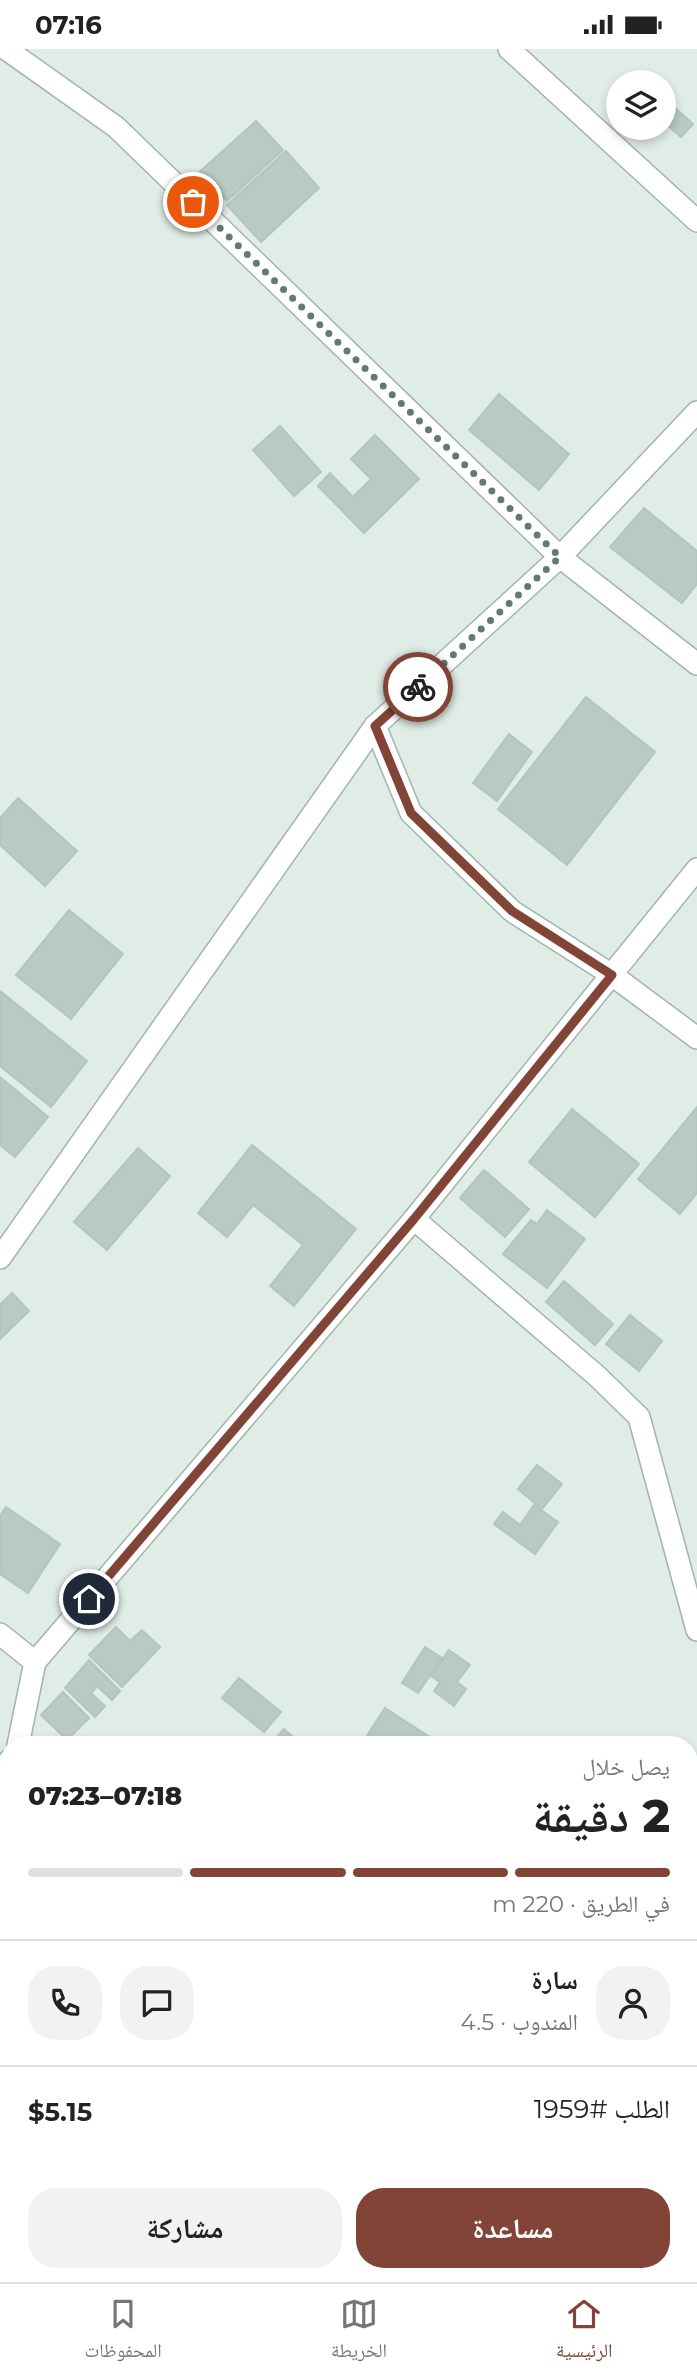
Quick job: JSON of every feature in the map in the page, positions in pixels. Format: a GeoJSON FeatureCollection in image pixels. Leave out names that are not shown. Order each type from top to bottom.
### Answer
{"type":"FeatureCollection","features":[{"type":"Feature","properties":{"kind":"street"},"geometry":{"type":"LineString","coordinates":[[6,49],[116,128],[560,557],[697,664]]}},
{"type":"Feature","properties":{"kind":"street"},"geometry":{"type":"LineString","coordinates":[[509,49],[697,221]]}},
{"type":"Feature","properties":{"kind":"street"},"geometry":{"type":"LineString","coordinates":[[3,1249],[375,726],[560,557],[697,412]]}},
{"type":"Feature","properties":{"kind":"street"},"geometry":{"type":"LineString","coordinates":[[375,726],[411,813],[512,911],[612,975],[697,1038]]}},
{"type":"Feature","properties":{"kind":"street"},"geometry":{"type":"LineString","coordinates":[[20,1736],[35,1662],[414,1219],[697,869]]}},
{"type":"Feature","properties":{"kind":"street"},"geometry":{"type":"LineString","coordinates":[[414,1219],[597,1376],[639,1417],[697,1630]]}},
{"type":"Feature","properties":{"kind":"street"},"geometry":{"type":"LineString","coordinates":[[0,1634],[35,1662]]}},
{"type":"Feature","properties":{"kind":"building"},"geometry":{"type":"Polygon","coordinates":[[[676,109],[693,124],[681,137],[676,133],[676,109]]]}},
{"type":"Feature","properties":{"kind":"building"},"geometry":{"type":"Polygon","coordinates":[[[256,121],[283,150],[227,201],[221,194],[217,199],[196,175],[256,121]]]}},
{"type":"Feature","properties":{"kind":"building"},"geometry":{"type":"Polygon","coordinates":[[[286,151],[319,188],[261,242],[227,205],[286,151]]]}},
{"type":"Feature","properties":{"kind":"building"},"geometry":{"type":"Polygon","coordinates":[[[499,394],[569,454],[539,490],[469,430],[499,394]]]}},
{"type":"Feature","properties":{"kind":"building"},"geometry":{"type":"Polygon","coordinates":[[[280,426],[321,472],[294,496],[253,450],[280,426]]]}},
{"type":"Feature","properties":{"kind":"building"},"geometry":{"type":"Polygon","coordinates":[[[375,435],[419,479],[364,533],[318,486],[330,473],[353,497],[371,479],[351,459],[375,435]]]}},
{"type":"Feature","properties":{"kind":"building"},"geometry":{"type":"Polygon","coordinates":[[[644,508],[697,551],[697,584],[682,603],[610,547],[644,508]]]}},
{"type":"Feature","properties":{"kind":"building"},"geometry":{"type":"Polygon","coordinates":[[[586,697],[655,752],[567,865],[498,809],[586,697]]]}},
{"type":"Feature","properties":{"kind":"building"},"geometry":{"type":"Polygon","coordinates":[[[509,734],[532,752],[497,801],[473,783],[509,734]]]}},
{"type":"Feature","properties":{"kind":"building"},"geometry":{"type":"Polygon","coordinates":[[[18,798],[77,851],[45,886],[0,845],[0,818],[18,798]]]}},
{"type":"Feature","properties":{"kind":"building"},"geometry":{"type":"Polygon","coordinates":[[[69,910],[123,954],[71,1019],[16,975],[69,910]]]}},
{"type":"Feature","properties":{"kind":"building"},"geometry":{"type":"Polygon","coordinates":[[[0,991],[87,1061],[51,1107],[0,1066],[0,991]]]}},
{"type":"Feature","properties":{"kind":"building"},"geometry":{"type":"Polygon","coordinates":[[[0,1077],[48,1117],[15,1157],[0,1145],[0,1077]]]}},
{"type":"Feature","properties":{"kind":"building"},"geometry":{"type":"Polygon","coordinates":[[[697,1107],[697,1193],[680,1214],[638,1179],[697,1107]]]}},
{"type":"Feature","properties":{"kind":"building"},"geometry":{"type":"Polygon","coordinates":[[[572,1109],[639,1164],[595,1217],[529,1162],[572,1109]]]}},
{"type":"Feature","properties":{"kind":"building"},"geometry":{"type":"Polygon","coordinates":[[[252,1145],[356,1229],[294,1306],[270,1286],[303,1245],[253,1205],[227,1237],[198,1213],[252,1145]]]}},
{"type":"Feature","properties":{"kind":"building"},"geometry":{"type":"Polygon","coordinates":[[[138,1148],[170,1176],[107,1250],[74,1222],[138,1148]]]}},
{"type":"Feature","properties":{"kind":"building"},"geometry":{"type":"Polygon","coordinates":[[[484,1170],[529,1209],[505,1237],[460,1198],[484,1170]]]}},
{"type":"Feature","properties":{"kind":"building"},"geometry":{"type":"Polygon","coordinates":[[[547,1210],[585,1239],[547,1288],[503,1254],[531,1220],[537,1224],[547,1210]]]}},
{"type":"Feature","properties":{"kind":"building"},"geometry":{"type":"Polygon","coordinates":[[[564,1281],[613,1324],[595,1345],[546,1302],[564,1281]]]}},
{"type":"Feature","properties":{"kind":"building"},"geometry":{"type":"Polygon","coordinates":[[[12,1293],[29,1311],[0,1339],[0,1305],[12,1293]]]}},
{"type":"Feature","properties":{"kind":"building"},"geometry":{"type":"Polygon","coordinates":[[[630,1315],[662,1341],[639,1371],[606,1344],[630,1315]]]}},
{"type":"Feature","properties":{"kind":"building"},"geometry":{"type":"Polygon","coordinates":[[[537,1465],[562,1484],[542,1509],[518,1489],[537,1465]]]}},
{"type":"Feature","properties":{"kind":"building"},"geometry":{"type":"Polygon","coordinates":[[[534,1505],[558,1522],[535,1554],[494,1524],[503,1512],[520,1525],[534,1505]]]}},
{"type":"Feature","properties":{"kind":"building"},"geometry":{"type":"Polygon","coordinates":[[[6,1507],[60,1544],[28,1593],[0,1574],[0,1516],[6,1507]]]}},
{"type":"Feature","properties":{"kind":"building"},"geometry":{"type":"Polygon","coordinates":[[[116,1627],[130,1641],[142,1630],[160,1647],[122,1687],[89,1655],[116,1627]]]}},
{"type":"Feature","properties":{"kind":"building"},"geometry":{"type":"Polygon","coordinates":[[[425,1647],[442,1658],[418,1693],[402,1683],[425,1647]]]}},
{"type":"Feature","properties":{"kind":"building"},"geometry":{"type":"Polygon","coordinates":[[[449,1650],[470,1665],[457,1682],[466,1689],[454,1706],[434,1691],[440,1682],[431,1676],[449,1650]]]}},
{"type":"Feature","properties":{"kind":"building"},"geometry":{"type":"Polygon","coordinates":[[[89,1660],[120,1691],[112,1700],[97,1686],[91,1693],[105,1706],[95,1717],[65,1688],[89,1660]]]}},
{"type":"Feature","properties":{"kind":"building"},"geometry":{"type":"Polygon","coordinates":[[[239,1678],[281,1712],[264,1732],[222,1698],[239,1678]]]}},
{"type":"Feature","properties":{"kind":"building"},"geometry":{"type":"Polygon","coordinates":[[[63,1692],[89,1718],[71,1736],[63,1736],[41,1715],[63,1692]]]}},
{"type":"Feature","properties":{"kind":"building"},"geometry":{"type":"Polygon","coordinates":[[[385,1708],[428,1736],[367,1736],[385,1708]]]}},
{"type":"Feature","properties":{"kind":"building"},"geometry":{"type":"Polygon","coordinates":[[[284,1729],[292,1736],[278,1736],[284,1729]]]}},
{"type":"Feature","properties":{"kind":"way so far"},"geometry":{"type":"LineString","coordinates":[[193,202],[560,557],[418,687]]}},
{"type":"Feature","properties":{"kind":"route"},"geometry":{"type":"LineString","coordinates":[[89,1599],[414,1219],[612,975],[512,911],[411,813],[375,726],[418,687]]}}]}
